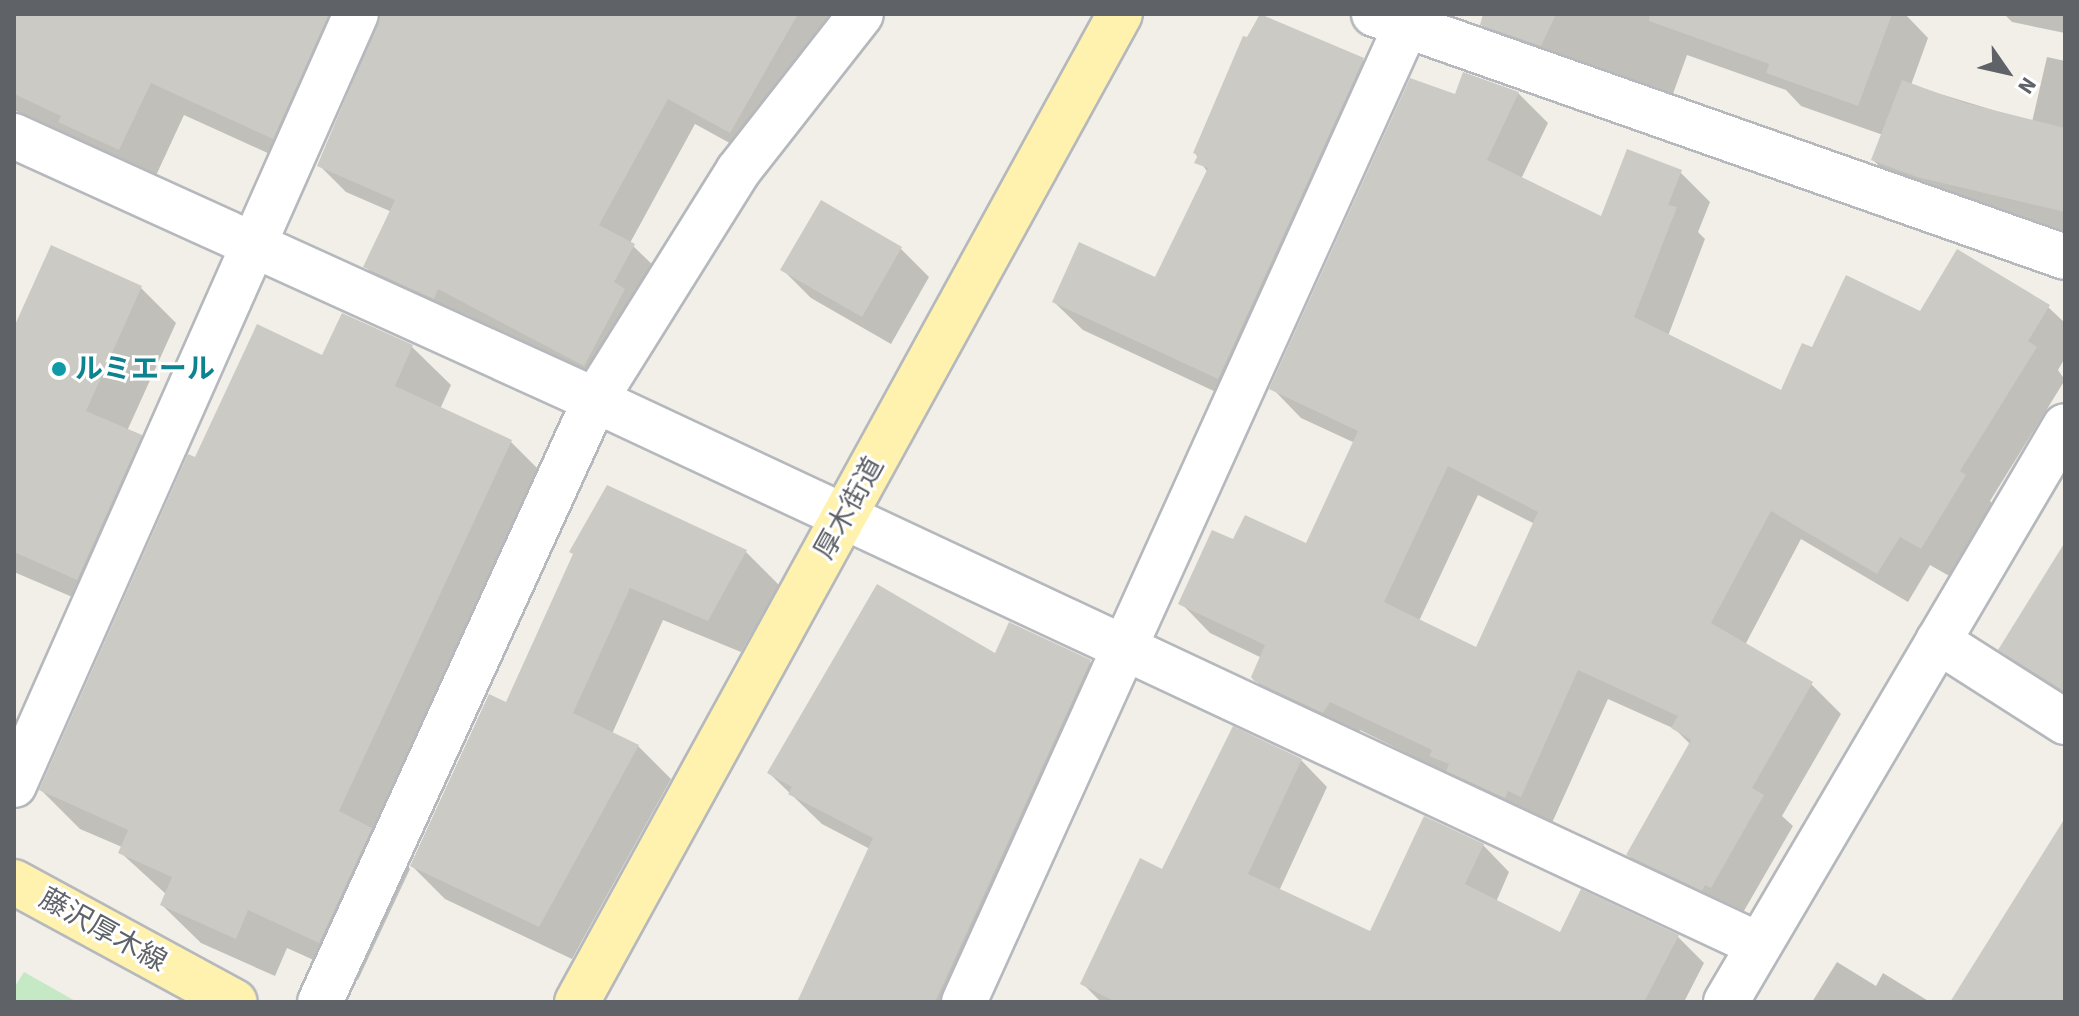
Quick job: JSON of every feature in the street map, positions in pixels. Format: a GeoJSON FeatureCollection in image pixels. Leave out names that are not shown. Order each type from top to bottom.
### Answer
{"type":"FeatureCollection","features":[{"type":"Feature","properties":{"kind":"main road","name":"厚木街道"},"geometry":{"type":"LineString","coordinates":[[577,1002],[1120,14]]}},
{"type":"Feature","properties":{"kind":"main road","name":"藤沢厚木線"},"geometry":{"type":"LineString","coordinates":[[14,882],[235,1002]]}},
{"type":"Feature","properties":{"kind":"street"},"geometry":{"type":"LineString","coordinates":[[14,785],[356,14]]}},
{"type":"Feature","properties":{"kind":"street"},"geometry":{"type":"LineString","coordinates":[[320,1002],[595,400],[738,171],[861,14]]}},
{"type":"Feature","properties":{"kind":"street"},"geometry":{"type":"LineString","coordinates":[[964,1002],[1123,650],[1390,19],[2065,257]]}},
{"type":"Feature","properties":{"kind":"street"},"geometry":{"type":"LineString","coordinates":[[14,136],[595,400],[1123,650],[1759,945]]}},
{"type":"Feature","properties":{"kind":"street"},"geometry":{"type":"LineString","coordinates":[[1726,1002],[2065,426]]}},
{"type":"Feature","properties":{"kind":"street"},"geometry":{"type":"LineString","coordinates":[[1938,641],[2065,722]]}},
{"type":"Feature","properties":{"kind":"green space"},"geometry":{"type":"Polygon","coordinates":[[[24,972],[77,1002],[14,1002],[14,988],[24,972]]]}},
{"type":"Feature","properties":{"kind":"building"},"geometry":{"type":"Polygon","coordinates":[[[14,14],[329,14],[273,139],[151,83],[119,150],[58,122],[61,116],[14,94],[14,14]]]}},
{"type":"Feature","properties":{"kind":"building"},"geometry":{"type":"Polygon","coordinates":[[[381,14],[798,14],[730,133],[668,99],[599,225],[635,244],[614,282],[625,289],[584,366],[438,289],[434,299],[363,267],[395,200],[317,166],[381,14]]]}},
{"type":"Feature","properties":{"kind":"building"},"geometry":{"type":"Polygon","coordinates":[[[1260,14],[1364,58],[1218,379],[1052,302],[1079,242],[1155,277],[1208,168],[1194,163],[1198,155],[1193,153],[1243,36],[1247,37],[1260,14]]]}},
{"type":"Feature","properties":{"kind":"building"},"geometry":{"type":"Polygon","coordinates":[[[1483,14],[1556,14],[1541,46],[1480,25],[1483,14]]]}},
{"type":"Feature","properties":{"kind":"building"},"geometry":{"type":"Polygon","coordinates":[[[1650,14],[1892,14],[1858,106],[1766,73],[1769,64],[1649,21],[1650,14]]]}},
{"type":"Feature","properties":{"kind":"building"},"geometry":{"type":"Polygon","coordinates":[[[1463,72],[1519,92],[1487,160],[1601,216],[1627,149],[1682,170],[1668,205],[1677,207],[1634,317],[1781,390],[1802,343],[1812,347],[1846,275],[1920,311],[1957,249],[2050,305],[2028,341],[2037,347],[1960,471],[1966,475],[1921,549],[1900,537],[1877,574],[1771,511],[1711,623],[1813,682],[1752,788],[1764,795],[1711,888],[1705,885],[1702,891],[1626,855],[1691,740],[1671,728],[1678,716],[1578,670],[1521,797],[1508,791],[1505,798],[1446,771],[1449,764],[1429,756],[1432,750],[1330,702],[1323,713],[1254,681],[1251,677],[1265,645],[1178,604],[1212,530],[1233,539],[1245,515],[1306,543],[1358,431],[1269,389],[1410,78],[1455,94],[1463,72]],[[1448,466],[1384,602],[1476,647],[1538,512],[1448,466]]]}},
{"type":"Feature","properties":{"kind":"building"},"geometry":{"type":"Polygon","coordinates":[[[1902,80],[1965,103],[2065,128],[2065,212],[1917,177],[1871,160],[1902,80]]]}},
{"type":"Feature","properties":{"kind":"building"},"geometry":{"type":"Polygon","coordinates":[[[821,200],[902,247],[862,317],[780,270],[821,200]]]}},
{"type":"Feature","properties":{"kind":"building","name":"ルミエール"},"geometry":{"type":"Polygon","coordinates":[[[51,245],[142,286],[86,411],[142,435],[77,580],[14,552],[14,327],[51,245]]]}},
{"type":"Feature","properties":{"kind":"building"},"geometry":{"type":"Polygon","coordinates":[[[342,313],[413,345],[395,386],[512,440],[339,811],[372,828],[319,943],[248,910],[236,939],[160,905],[172,877],[118,853],[128,830],[39,790],[188,454],[195,457],[257,324],[322,355],[342,313]]]}},
{"type":"Feature","properties":{"kind":"building"},"geometry":{"type":"Polygon","coordinates":[[[607,485],[747,550],[708,621],[630,588],[573,713],[639,745],[539,927],[410,866],[489,694],[506,702],[573,554],[569,552],[607,485]]]}},
{"type":"Feature","properties":{"kind":"building"},"geometry":{"type":"Polygon","coordinates":[[[2065,542],[2065,692],[1998,650],[2065,542]]]}},
{"type":"Feature","properties":{"kind":"building"},"geometry":{"type":"Polygon","coordinates":[[[877,584],[995,653],[1009,622],[1091,660],[935,1002],[797,1002],[873,838],[788,794],[792,787],[767,773],[877,584]]]}},
{"type":"Feature","properties":{"kind":"building"},"geometry":{"type":"Polygon","coordinates":[[[1233,726],[1302,759],[1248,874],[1370,931],[1424,816],[1484,844],[1465,884],[1560,932],[1581,889],[1679,935],[1644,1002],[1116,1002],[1080,984],[1140,858],[1162,869],[1233,726]]]}},
{"type":"Feature","properties":{"kind":"building"},"geometry":{"type":"Polygon","coordinates":[[[2065,818],[2065,1002],[1950,1002],[2065,818]]]}},
{"type":"Feature","properties":{"kind":"place","name":"ルミエール"},"geometry":{"type":"Point","coordinates":[59,369]}}]}
